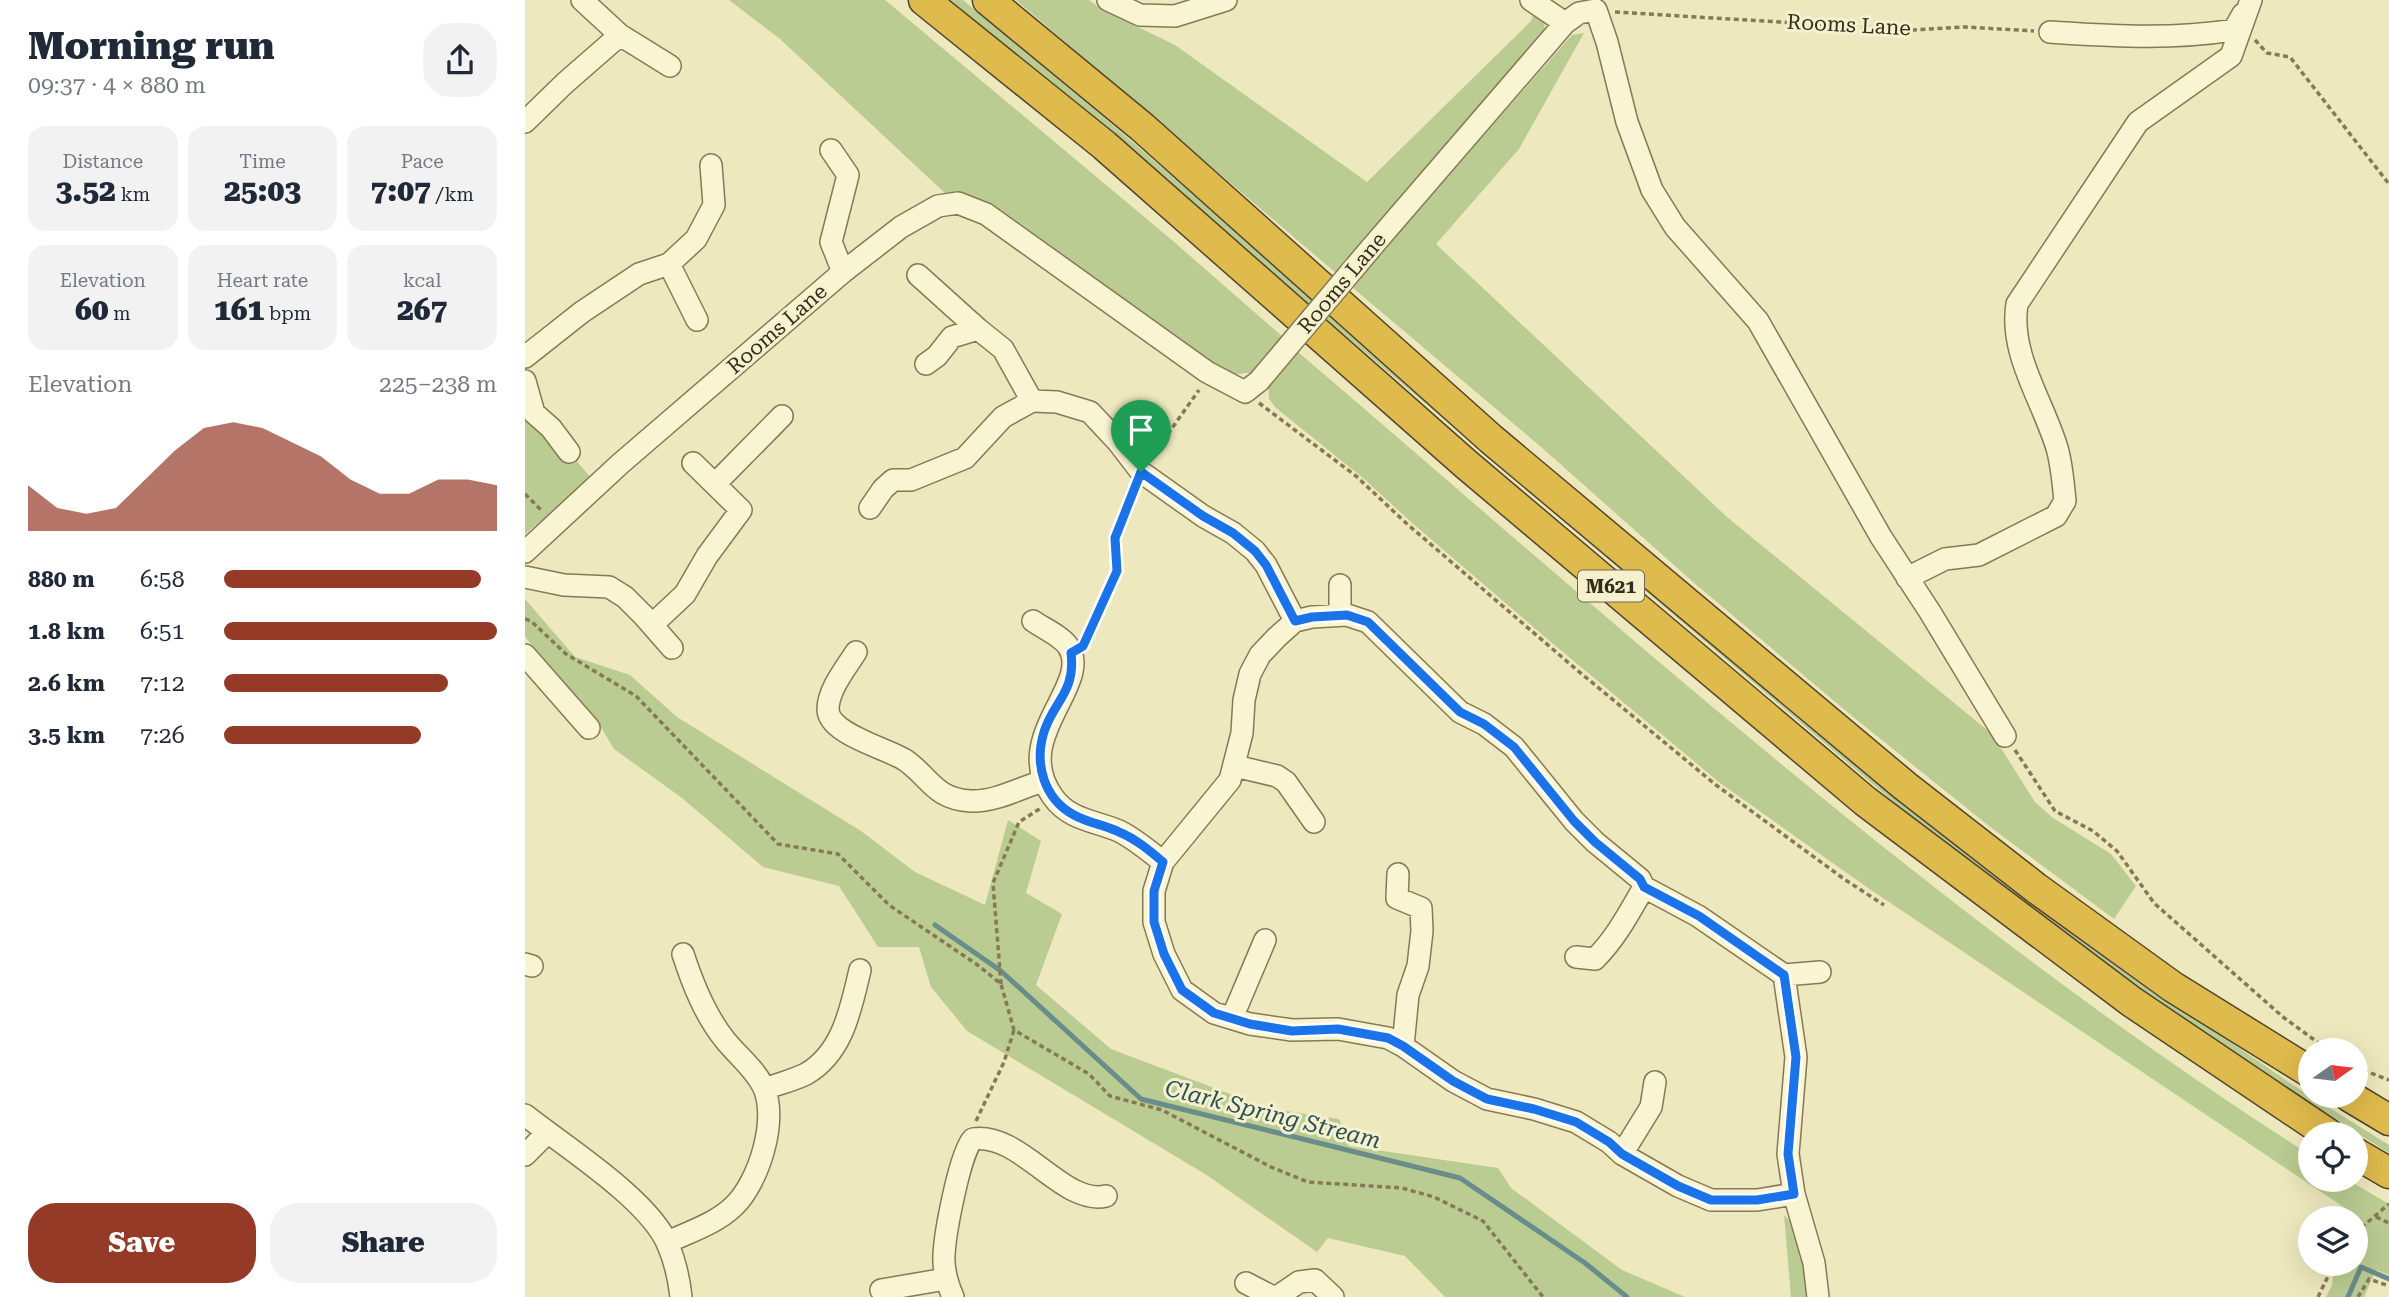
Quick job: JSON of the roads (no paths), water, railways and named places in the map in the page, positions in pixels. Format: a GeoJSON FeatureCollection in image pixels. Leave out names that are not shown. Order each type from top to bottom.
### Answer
{"type":"FeatureCollection","features":[{"type":"Feature","properties":{"kind":"highway","name":"M621"},"geometry":{"type":"LineString","coordinates":[[924,0],[1104,145],[1467,465],[1865,801],[2132,1002],[2310,1122]]}},
{"type":"Feature","properties":{"kind":"highway","name":"M621"},"geometry":{"type":"LineString","coordinates":[[988,0],[1142,127],[1491,439],[1905,786],[2036,888],[2173,987],[2298,1065]]}},
{"type":"Feature","properties":{"kind":"highway"},"geometry":{"type":"LineString","coordinates":[[2368,1107],[2389,1120]]}},
{"type":"Feature","properties":{"kind":"street"},"geometry":{"type":"LineString","coordinates":[[582,0],[620,35],[670,66]]}},
{"type":"Feature","properties":{"kind":"street"},"geometry":{"type":"LineString","coordinates":[[1108,0],[1140,15],[1175,16],[1226,0]]}},
{"type":"Feature","properties":{"kind":"street"},"geometry":{"type":"LineString","coordinates":[[1531,0],[1565,23]]}},
{"type":"Feature","properties":{"kind":"street"},"geometry":{"type":"LineString","coordinates":[[2005,736],[1907,578],[1945,559],[1979,555],[2056,516],[2065,501],[2057,448],[2014,323],[2017,304],[2138,122],[2231,56],[2251,0]]}},
{"type":"Feature","properties":{"kind":"street"},"geometry":{"type":"LineString","coordinates":[[2050,32],[2147,38],[2197,36],[2234,30],[2251,0]]}},
{"type":"Feature","properties":{"kind":"street","name":"Rooms Lane"},"geometry":{"type":"LineString","coordinates":[[525,552],[620,464],[843,272],[901,227],[938,206],[958,203],[986,214],[1207,372],[1252,386],[1565,23],[1579,13],[1596,10],[1627,122],[1651,190],[1675,228],[1758,321],[1907,578]]}},
{"type":"Feature","properties":{"kind":"street"},"geometry":{"type":"LineString","coordinates":[[525,122],[620,35]]}},
{"type":"Feature","properties":{"kind":"street"},"geometry":{"type":"LineString","coordinates":[[831,150],[848,175],[831,242],[843,272]]}},
{"type":"Feature","properties":{"kind":"street"},"geometry":{"type":"LineString","coordinates":[[525,357],[582,312],[639,274],[669,264],[696,239],[714,205],[711,165]]}},
{"type":"Feature","properties":{"kind":"street"},"geometry":{"type":"LineString","coordinates":[[669,264],[697,320]]}},
{"type":"Feature","properties":{"kind":"street"},"geometry":{"type":"LineString","coordinates":[[918,275],[1003,349],[1032,401]]}},
{"type":"Feature","properties":{"kind":"street"},"geometry":{"type":"LineString","coordinates":[[926,364],[937,356],[952,337],[978,330]]}},
{"type":"Feature","properties":{"kind":"street"},"geometry":{"type":"LineString","coordinates":[[525,381],[534,413],[569,452]]}},
{"type":"Feature","properties":{"kind":"street"},"geometry":{"type":"LineString","coordinates":[[870,508],[893,480],[911,481],[965,458],[1003,417],[1032,401],[1057,401],[1090,412],[1141,472],[1203,516],[1233,533],[1255,551],[1266,565],[1295,621]]}},
{"type":"Feature","properties":{"kind":"street"},"geometry":{"type":"LineString","coordinates":[[715,484],[782,416]]}},
{"type":"Feature","properties":{"kind":"street"},"geometry":{"type":"LineString","coordinates":[[653,624],[685,594],[707,556],[741,510],[694,463]]}},
{"type":"Feature","properties":{"kind":"street"},"geometry":{"type":"LineString","coordinates":[[525,577],[564,586],[609,587],[625,597],[653,624],[672,648]]}},
{"type":"Feature","properties":{"kind":"street"},"geometry":{"type":"LineString","coordinates":[[1340,585],[1340,615]]}},
{"type":"Feature","properties":{"kind":"street"},"geometry":{"type":"LineString","coordinates":[[1794,1194],[1757,1200],[1711,1200],[1678,1186],[1622,1154],[1609,1142],[1576,1122],[1487,1099],[1453,1081],[1388,1038],[1338,1029],[1292,1031],[1250,1024],[1214,1013],[1182,990],[1164,954],[1154,922],[1154,891],[1163,862],[1230,780],[1235,766],[1250,674],[1260,655],[1295,621],[1347,615],[1368,622],[1460,712],[1484,724],[1514,747],[1574,821],[1640,879],[1644,887],[1699,916],[1784,975],[1820,972]]}},
{"type":"Feature","properties":{"kind":"street"},"geometry":{"type":"LineString","coordinates":[[1033,621],[1077,650],[1067,688],[1044,732],[1040,757],[1043,781],[1054,800],[1072,814],[1119,831],[1163,862]]}},
{"type":"Feature","properties":{"kind":"street"},"geometry":{"type":"LineString","coordinates":[[856,652],[831,696],[828,710],[832,722],[841,730],[906,761],[944,795],[971,801],[996,797],[1043,781]]}},
{"type":"Feature","properties":{"kind":"street"},"geometry":{"type":"LineString","coordinates":[[525,655],[589,728]]}},
{"type":"Feature","properties":{"kind":"street"},"geometry":{"type":"LineString","coordinates":[[1235,766],[1277,776],[1286,782],[1314,822]]}},
{"type":"Feature","properties":{"kind":"street"},"geometry":{"type":"LineString","coordinates":[[1398,874],[1397,898],[1421,908],[1422,931],[1417,966],[1408,995],[1403,1046]]}},
{"type":"Feature","properties":{"kind":"street"},"geometry":{"type":"LineString","coordinates":[[1576,957],[1595,959],[1606,949],[1644,887]]}},
{"type":"Feature","properties":{"kind":"street"},"geometry":{"type":"LineString","coordinates":[[1232,1018],[1265,940]]}},
{"type":"Feature","properties":{"kind":"street"},"geometry":{"type":"LineString","coordinates":[[668,1242],[711,1221],[734,1206],[750,1184],[764,1152],[769,1110],[765,1088],[756,1074],[707,1015],[683,954]]}},
{"type":"Feature","properties":{"kind":"street"},"geometry":{"type":"LineString","coordinates":[[765,1088],[806,1074],[835,1048],[852,1006],[860,970]]}},
{"type":"Feature","properties":{"kind":"street"},"geometry":{"type":"LineString","coordinates":[[1784,975],[1796,1057],[1788,1154],[1794,1194],[1814,1263],[1818,1297]]}},
{"type":"Feature","properties":{"kind":"street"},"geometry":{"type":"LineString","coordinates":[[1622,1154],[1650,1107],[1655,1082]]}},
{"type":"Feature","properties":{"kind":"street"},"geometry":{"type":"LineString","coordinates":[[525,1115],[627,1194],[644,1212],[668,1242],[681,1297]]}},
{"type":"Feature","properties":{"kind":"street"},"geometry":{"type":"LineString","coordinates":[[525,1155],[547,1133]]}},
{"type":"Feature","properties":{"kind":"street"},"geometry":{"type":"LineString","coordinates":[[881,1290],[949,1288],[944,1255],[955,1195],[967,1149],[973,1139],[989,1140],[1015,1151],[1077,1192],[1093,1199],[1107,1196]]}},
{"type":"Feature","properties":{"kind":"street"},"geometry":{"type":"LineString","coordinates":[[1246,1283],[1275,1297],[1299,1282],[1315,1280],[1333,1297]]}},
{"type":"Feature","properties":{"kind":"waterway","name":"Clark Spring Stream"},"geometry":{"type":"LineString","coordinates":[[935,925],[1001,971],[1141,1099],[1460,1178],[1585,1263],[1627,1297]]}},
{"type":"Feature","properties":{"kind":"waterway","name":"Clark Spring Stream"},"geometry":{"type":"LineString","coordinates":[[2348,1297],[2361,1267],[2389,1279]]}}]}
